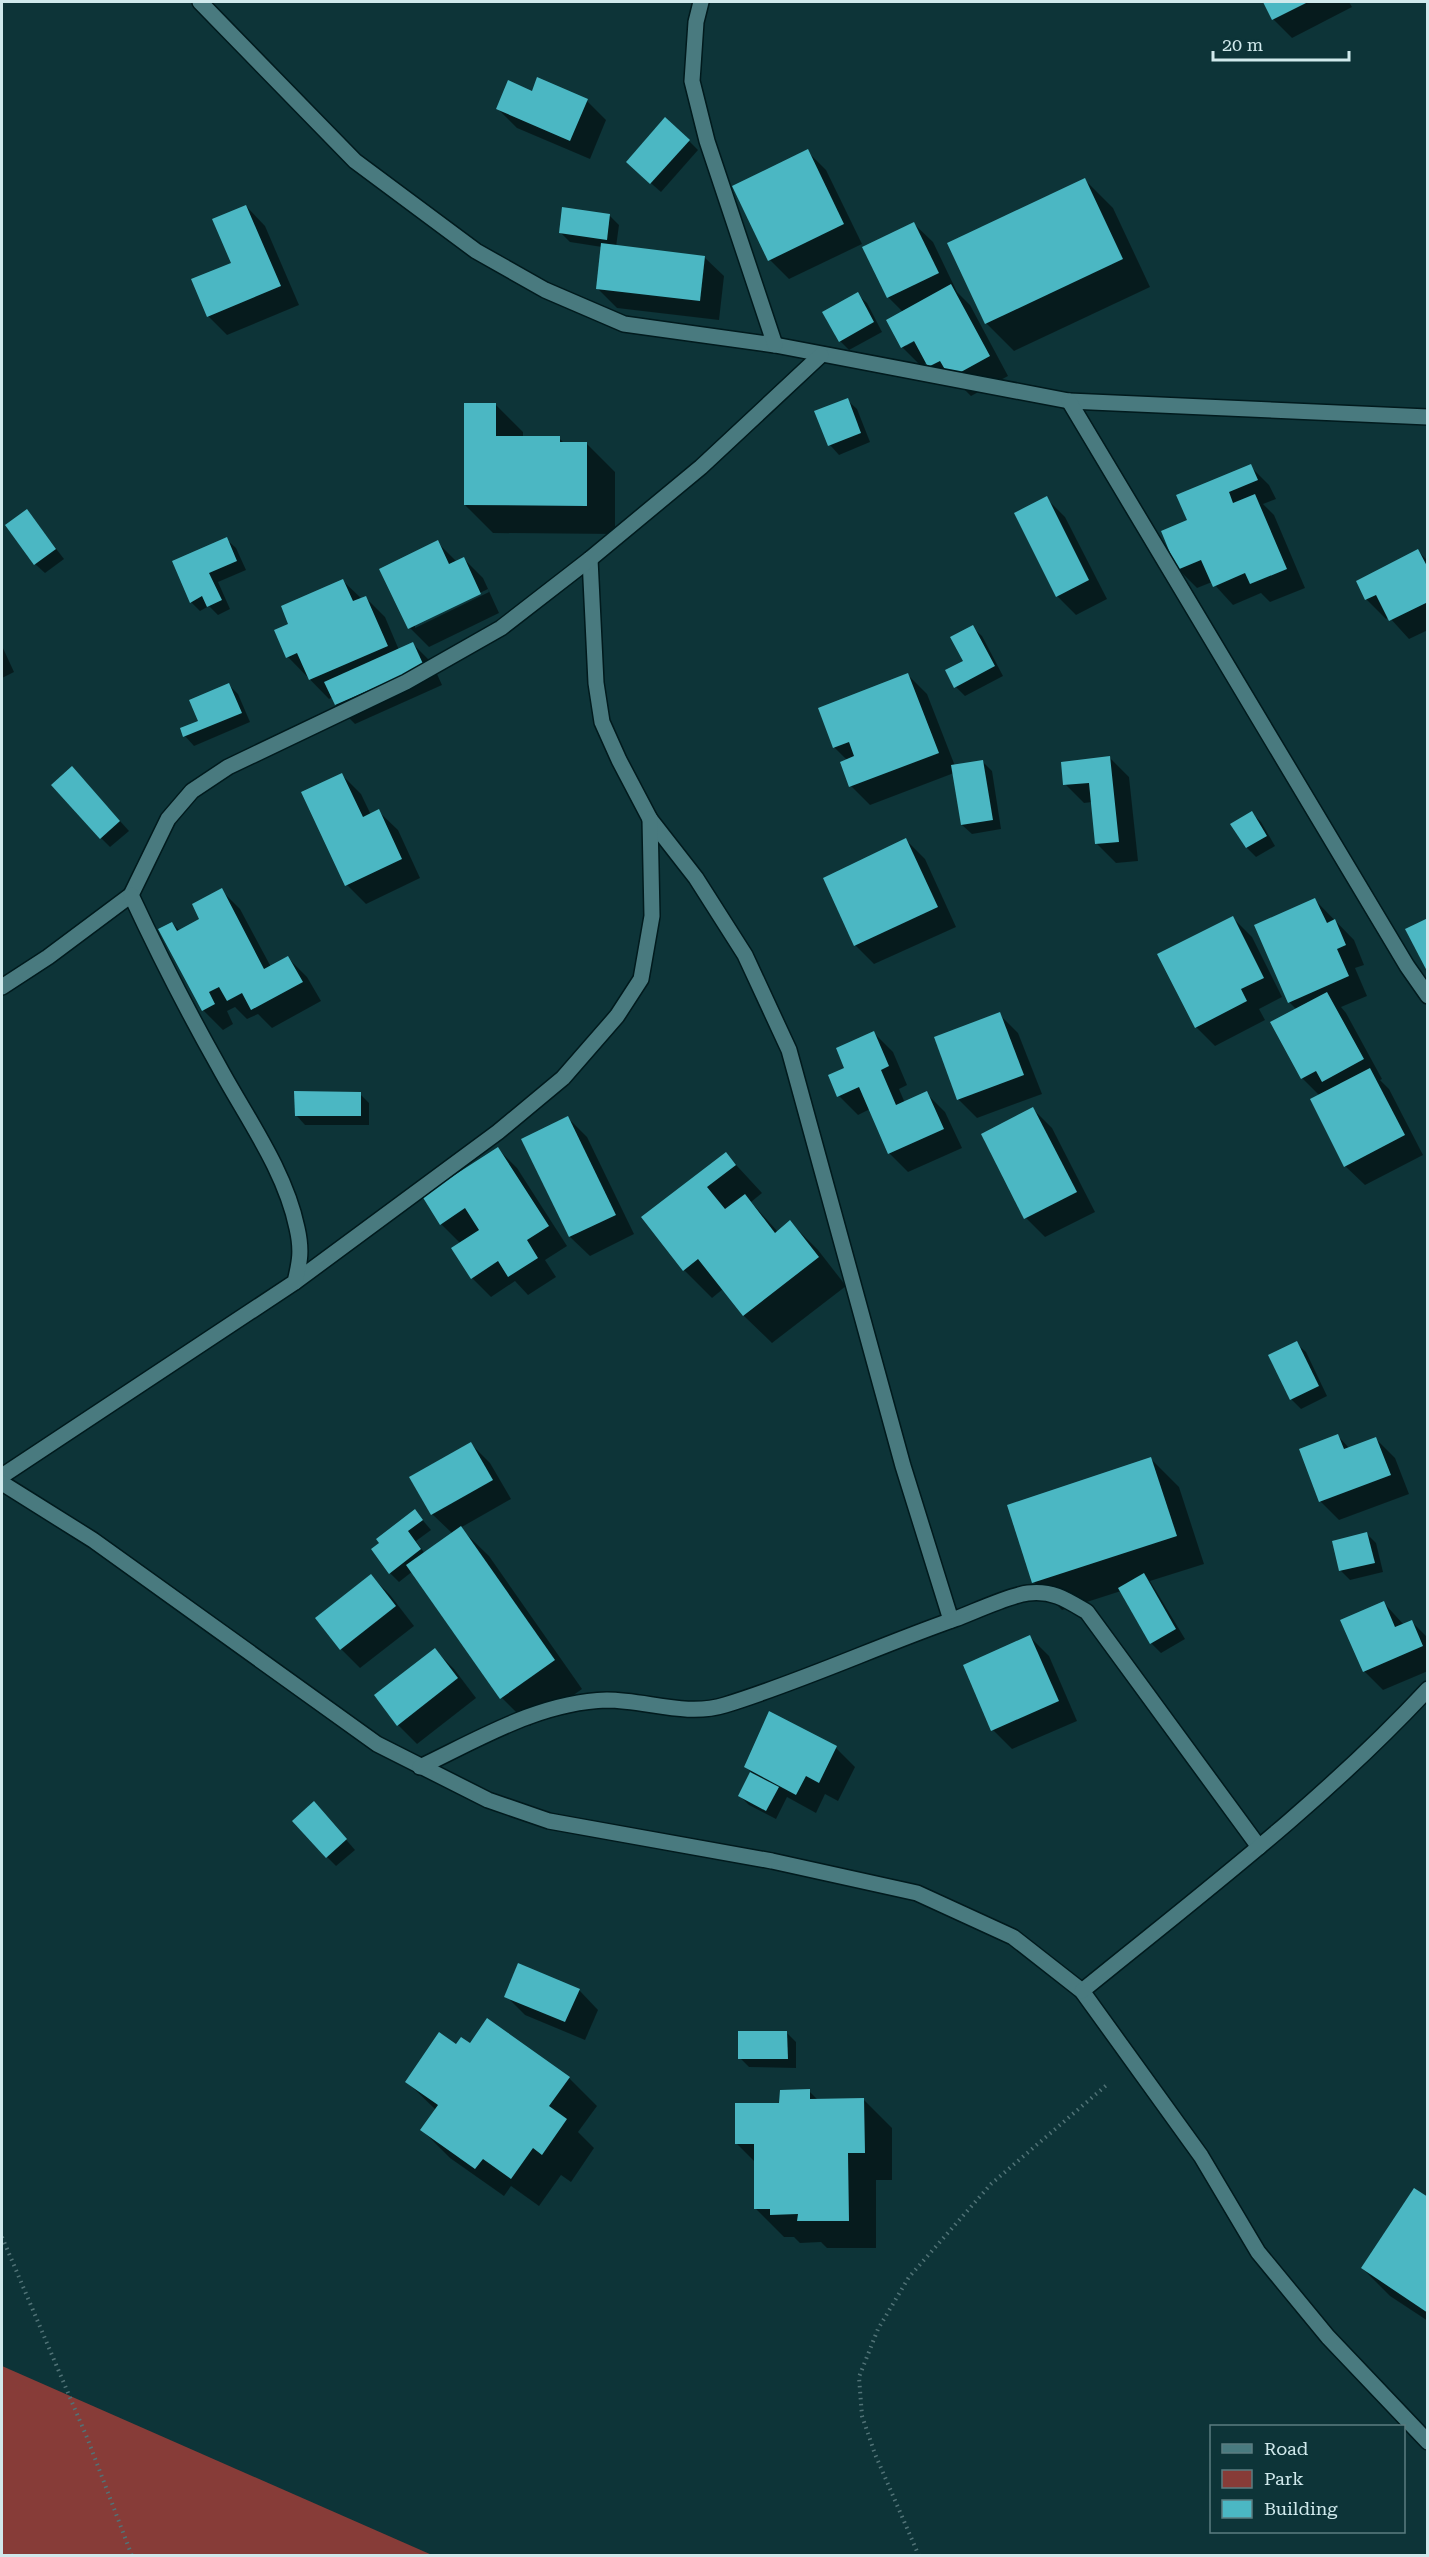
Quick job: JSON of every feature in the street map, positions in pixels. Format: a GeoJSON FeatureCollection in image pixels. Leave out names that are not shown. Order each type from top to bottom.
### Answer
{"type":"FeatureCollection","features":[{"type":"Feature","properties":{"kind":"street"},"geometry":{"type":"LineString","coordinates":[[200,2],[355,161],[476,251],[544,290],[624,324],[775,345],[1069,401],[1428,417]]}},
{"type":"Feature","properties":{"kind":"street"},"geometry":{"type":"LineString","coordinates":[[701,2],[696,22],[692,81],[706,141],[775,345]]}},
{"type":"Feature","properties":{"kind":"street"},"geometry":{"type":"LineString","coordinates":[[2,987],[48,957],[130,896],[168,819],[192,790],[228,767],[406,682],[501,628],[590,559],[701,467],[821,355]]}},
{"type":"Feature","properties":{"kind":"street"},"geometry":{"type":"LineString","coordinates":[[1069,401],[1407,966],[1428,996]]}},
{"type":"Feature","properties":{"kind":"street"},"geometry":{"type":"LineString","coordinates":[[590,559],[596,683],[602,722],[618,760],[651,819],[696,878],[745,955],[789,1050],[903,1466],[951,1620]]}},
{"type":"Feature","properties":{"kind":"street"},"geometry":{"type":"LineString","coordinates":[[2,1476],[295,1282],[498,1132],[563,1078],[617,1016],[641,979],[652,916],[651,819]]}},
{"type":"Feature","properties":{"kind":"street"},"geometry":{"type":"LineString","coordinates":[[130,896],[172,982],[260,1140],[287,1194],[302,1254],[295,1282]]}},
{"type":"Feature","properties":{"kind":"street"},"geometry":{"type":"LineString","coordinates":[[2,1483],[93,1540],[377,1744],[488,1800],[549,1821],[772,1862],[917,1893],[1013,1937],[1082,1991],[1201,2156],[1258,2252],[1328,2337],[1428,2442]]}},
{"type":"Feature","properties":{"kind":"street"},"geometry":{"type":"LineString","coordinates":[[420,1767],[525,1717],[567,1704],[608,1700],[674,1709],[721,1706],[784,1685],[1027,1593],[1056,1594],[1087,1612],[1259,1847]]}},
{"type":"Feature","properties":{"kind":"street"},"geometry":{"type":"LineString","coordinates":[[1082,1991],[1259,1847],[1325,1790],[1428,1689]]}},
{"type":"Feature","properties":{"kind":"path"},"geometry":{"type":"LineString","coordinates":[[919,2556],[862,2416],[859,2377],[878,2329],[909,2277],[991,2184],[1133,2063]]}},
{"type":"Feature","properties":{"kind":"path"},"geometry":{"type":"LineString","coordinates":[[2,2237],[88,2440],[132,2556]]}},
{"type":"Feature","properties":{"kind":"green space"},"geometry":{"type":"Polygon","coordinates":[[[2,2366],[432,2555],[2,2555],[2,2366]]]}},
{"type":"Feature","properties":{"kind":"building"},"geometry":{"type":"Polygon","coordinates":[[[1263,2],[1308,2],[1272,20],[1263,2]]]}},
{"type":"Feature","properties":{"kind":"building"},"geometry":{"type":"Polygon","coordinates":[[[537,77],[588,99],[570,141],[496,109],[508,80],[532,91],[537,77]]]}},
{"type":"Feature","properties":{"kind":"building"},"geometry":{"type":"Polygon","coordinates":[[[665,117],[690,140],[650,184],[626,162],[665,117]]]}},
{"type":"Feature","properties":{"kind":"building"},"geometry":{"type":"Polygon","coordinates":[[[808,149],[844,224],[768,261],[732,186],[808,149]]]}},
{"type":"Feature","properties":{"kind":"building"},"geometry":{"type":"Polygon","coordinates":[[[1085,178],[1123,259],[985,324],[947,243],[1085,178]]]}},
{"type":"Feature","properties":{"kind":"building"},"geometry":{"type":"Polygon","coordinates":[[[246,205],[281,286],[207,317],[191,279],[231,263],[212,219],[246,205]]]}},
{"type":"Feature","properties":{"kind":"building"},"geometry":{"type":"Polygon","coordinates":[[[562,207],[610,214],[607,240],[559,233],[562,207]]]}},
{"type":"Feature","properties":{"kind":"building"},"geometry":{"type":"Polygon","coordinates":[[[914,222],[939,273],[887,298],[862,247],[914,222]]]}},
{"type":"Feature","properties":{"kind":"building"},"geometry":{"type":"Polygon","coordinates":[[[601,243],[705,256],[700,301],[596,289],[601,243]]]}},
{"type":"Feature","properties":{"kind":"building"},"geometry":{"type":"Polygon","coordinates":[[[951,284],[990,356],[950,378],[940,361],[928,367],[914,341],[901,348],[886,320],[951,284]]]}},
{"type":"Feature","properties":{"kind":"building"},"geometry":{"type":"Polygon","coordinates":[[[858,292],[874,322],[839,342],[822,312],[858,292]]]}},
{"type":"Feature","properties":{"kind":"building"},"geometry":{"type":"Polygon","coordinates":[[[848,398],[861,433],[828,446],[814,411],[848,398]]]}},
{"type":"Feature","properties":{"kind":"building"},"geometry":{"type":"Polygon","coordinates":[[[464,403],[496,403],[496,436],[560,436],[560,442],[587,442],[587,506],[464,505],[464,403]]]}},
{"type":"Feature","properties":{"kind":"building"},"geometry":{"type":"Polygon","coordinates":[[[1251,464],[1258,480],[1229,492],[1233,503],[1255,494],[1287,569],[1250,584],[1245,573],[1213,587],[1201,560],[1177,570],[1161,531],[1187,520],[1176,495],[1251,464]]]}},
{"type":"Feature","properties":{"kind":"building"},"geometry":{"type":"Polygon","coordinates":[[[1047,496],[1089,580],[1056,597],[1014,513],[1047,496]]]}},
{"type":"Feature","properties":{"kind":"building"},"geometry":{"type":"Polygon","coordinates":[[[27,509],[56,549],[34,565],[5,525],[27,509]]]}},
{"type":"Feature","properties":{"kind":"building"},"geometry":{"type":"Polygon","coordinates":[[[227,537],[237,561],[209,573],[222,600],[207,607],[202,596],[190,603],[172,561],[227,537]]]}},
{"type":"Feature","properties":{"kind":"building"},"geometry":{"type":"Polygon","coordinates":[[[438,540],[449,564],[464,557],[481,594],[408,629],[379,569],[438,540]]]}},
{"type":"Feature","properties":{"kind":"building"},"geometry":{"type":"Polygon","coordinates":[[[1418,549],[1428,568],[1428,602],[1389,621],[1376,595],[1365,600],[1356,581],[1418,549]]]}},
{"type":"Feature","properties":{"kind":"building"},"geometry":{"type":"Polygon","coordinates":[[[343,579],[353,601],[366,596],[388,646],[309,680],[297,653],[286,658],[274,630],[288,624],[281,606],[343,579]]]}},
{"type":"Feature","properties":{"kind":"building"},"geometry":{"type":"Polygon","coordinates":[[[973,625],[995,666],[954,688],[945,670],[963,661],[950,637],[973,625]]]}},
{"type":"Feature","properties":{"kind":"building"},"geometry":{"type":"Polygon","coordinates":[[[413,642],[424,666],[335,705],[324,682],[413,642]]]}},
{"type":"Feature","properties":{"kind":"building"},"geometry":{"type":"Polygon","coordinates":[[[908,673],[939,753],[849,787],[840,762],[854,756],[849,742],[833,748],[818,708],[908,673]]]}},
{"type":"Feature","properties":{"kind":"building"},"geometry":{"type":"Polygon","coordinates":[[[229,683],[242,713],[183,737],[180,728],[198,721],[189,700],[229,683]]]}},
{"type":"Feature","properties":{"kind":"building"},"geometry":{"type":"Polygon","coordinates":[[[1110,756],[1119,842],[1095,844],[1089,783],[1063,785],[1061,762],[1110,756]]]}},
{"type":"Feature","properties":{"kind":"building"},"geometry":{"type":"Polygon","coordinates":[[[983,760],[993,820],[961,825],[951,765],[983,760]]]}},
{"type":"Feature","properties":{"kind":"building"},"geometry":{"type":"Polygon","coordinates":[[[72,766],[120,821],[100,839],[51,785],[72,766]]]}},
{"type":"Feature","properties":{"kind":"building"},"geometry":{"type":"Polygon","coordinates":[[[342,773],[363,817],[379,809],[402,859],[345,886],[301,792],[342,773]]]}},
{"type":"Feature","properties":{"kind":"building"},"geometry":{"type":"Polygon","coordinates":[[[1252,811],[1267,836],[1246,848],[1230,824],[1252,811]]]}},
{"type":"Feature","properties":{"kind":"building"},"geometry":{"type":"Polygon","coordinates":[[[906,838],[938,907],[854,946],[823,878],[906,838]]]}},
{"type":"Feature","properties":{"kind":"building"},"geometry":{"type":"Polygon","coordinates":[[[222,888],[264,969],[288,956],[303,982],[251,1010],[242,993],[227,1001],[219,987],[209,992],[215,1004],[202,1011],[158,929],[172,922],[177,931],[199,919],[192,904],[222,888]]]}},
{"type":"Feature","properties":{"kind":"building"},"geometry":{"type":"Polygon","coordinates":[[[1315,898],[1327,923],[1335,919],[1346,945],[1337,949],[1349,976],[1288,1003],[1254,925],[1315,898]]]}},
{"type":"Feature","properties":{"kind":"building"},"geometry":{"type":"Polygon","coordinates":[[[1233,916],[1264,978],[1241,989],[1247,1001],[1195,1028],[1157,954],[1233,916]]]}},
{"type":"Feature","properties":{"kind":"building"},"geometry":{"type":"Polygon","coordinates":[[[1428,918],[1428,973],[1405,929],[1428,918]]]}},
{"type":"Feature","properties":{"kind":"building"},"geometry":{"type":"Polygon","coordinates":[[[1327,992],[1364,1059],[1322,1082],[1316,1071],[1301,1079],[1270,1022],[1327,992]]]}},
{"type":"Feature","properties":{"kind":"building"},"geometry":{"type":"Polygon","coordinates":[[[1000,1012],[1024,1075],[957,1100],[934,1037],[1000,1012]]]}},
{"type":"Feature","properties":{"kind":"building"},"geometry":{"type":"Polygon","coordinates":[[[874,1031],[889,1066],[881,1070],[896,1105],[927,1091],[944,1129],[888,1154],[859,1087],[837,1097],[828,1075],[844,1068],[836,1048],[874,1031]]]}},
{"type":"Feature","properties":{"kind":"building"},"geometry":{"type":"Polygon","coordinates":[[[1370,1068],[1405,1135],[1344,1167],[1310,1099],[1370,1068]]]}},
{"type":"Feature","properties":{"kind":"building"},"geometry":{"type":"Polygon","coordinates":[[[294,1091],[361,1092],[361,1116],[295,1116],[294,1091]]]}},
{"type":"Feature","properties":{"kind":"building"},"geometry":{"type":"Polygon","coordinates":[[[1033,1107],[1077,1192],[1024,1219],[981,1134],[1033,1107]]]}},
{"type":"Feature","properties":{"kind":"building"},"geometry":{"type":"Polygon","coordinates":[[[568,1116],[616,1215],[569,1237],[521,1139],[568,1116]]]}},
{"type":"Feature","properties":{"kind":"building"},"geometry":{"type":"Polygon","coordinates":[[[498,1147],[549,1226],[527,1240],[538,1258],[508,1277],[498,1261],[471,1279],[451,1248],[479,1230],[465,1208],[440,1225],[422,1196],[498,1147]]]}},
{"type":"Feature","properties":{"kind":"building"},"geometry":{"type":"Polygon","coordinates":[[[726,1152],[736,1165],[707,1187],[725,1209],[745,1194],[775,1233],[790,1220],[819,1257],[743,1316],[698,1259],[683,1271],[641,1217],[726,1152]]]}},
{"type":"Feature","properties":{"kind":"building"},"geometry":{"type":"Polygon","coordinates":[[[1297,1341],[1319,1386],[1290,1400],[1268,1355],[1297,1341]]]}},
{"type":"Feature","properties":{"kind":"building"},"geometry":{"type":"Polygon","coordinates":[[[1338,1434],[1344,1449],[1376,1437],[1391,1475],[1319,1502],[1299,1449],[1338,1434]]]}},
{"type":"Feature","properties":{"kind":"building"},"geometry":{"type":"Polygon","coordinates":[[[471,1442],[493,1480],[431,1515],[409,1477],[471,1442]]]}},
{"type":"Feature","properties":{"kind":"building"},"geometry":{"type":"Polygon","coordinates":[[[1151,1457],[1177,1536],[1032,1583],[1007,1505],[1151,1457]]]}},
{"type":"Feature","properties":{"kind":"building"},"geometry":{"type":"Polygon","coordinates":[[[415,1509],[423,1520],[408,1531],[421,1549],[389,1574],[371,1549],[379,1543],[376,1539],[415,1509]]]}},
{"type":"Feature","properties":{"kind":"building"},"geometry":{"type":"Polygon","coordinates":[[[461,1526],[555,1660],[500,1699],[406,1565],[461,1526]]]}},
{"type":"Feature","properties":{"kind":"building"},"geometry":{"type":"Polygon","coordinates":[[[1367,1532],[1375,1563],[1339,1571],[1332,1541],[1367,1532]]]}},
{"type":"Feature","properties":{"kind":"building"},"geometry":{"type":"Polygon","coordinates":[[[1144,1573],[1176,1629],[1150,1644],[1118,1588],[1144,1573]]]}},
{"type":"Feature","properties":{"kind":"building"},"geometry":{"type":"Polygon","coordinates":[[[371,1574],[396,1606],[340,1650],[315,1618],[371,1574]]]}},
{"type":"Feature","properties":{"kind":"building"},"geometry":{"type":"Polygon","coordinates":[[[1384,1601],[1395,1627],[1412,1620],[1423,1646],[1363,1672],[1340,1620],[1384,1601]]]}},
{"type":"Feature","properties":{"kind":"building"},"geometry":{"type":"Polygon","coordinates":[[[1030,1635],[1059,1701],[991,1731],[963,1665],[1030,1635]]]}},
{"type":"Feature","properties":{"kind":"building"},"geometry":{"type":"Polygon","coordinates":[[[435,1648],[458,1678],[397,1726],[374,1695],[435,1648]]]}},
{"type":"Feature","properties":{"kind":"building"},"geometry":{"type":"Polygon","coordinates":[[[769,1711],[837,1746],[819,1783],[806,1776],[796,1795],[744,1767],[769,1711]]]}},
{"type":"Feature","properties":{"kind":"building"},"geometry":{"type":"Polygon","coordinates":[[[750,1772],[779,1787],[766,1811],[738,1796],[750,1772]]]}},
{"type":"Feature","properties":{"kind":"building"},"geometry":{"type":"Polygon","coordinates":[[[314,1801],[347,1839],[326,1858],[292,1821],[314,1801]]]}},
{"type":"Feature","properties":{"kind":"building"},"geometry":{"type":"Polygon","coordinates":[[[518,1963],[580,1989],[565,2022],[504,1997],[518,1963]]]}},
{"type":"Feature","properties":{"kind":"building"},"geometry":{"type":"Polygon","coordinates":[[[487,2018],[570,2077],[549,2106],[567,2119],[542,2155],[533,2148],[511,2179],[483,2159],[475,2169],[420,2130],[438,2105],[405,2082],[439,2032],[456,2044],[461,2037],[470,2043],[487,2018]]]}},
{"type":"Feature","properties":{"kind":"building"},"geometry":{"type":"Polygon","coordinates":[[[738,2031],[787,2031],[788,2059],[738,2059],[738,2031]]]}},
{"type":"Feature","properties":{"kind":"building"},"geometry":{"type":"Polygon","coordinates":[[[810,2089],[810,2099],[864,2098],[865,2153],[848,2153],[849,2221],[797,2221],[798,2214],[770,2215],[770,2209],[754,2209],[754,2144],[735,2144],[735,2103],[779,2103],[780,2090],[810,2089]]]}},
{"type":"Feature","properties":{"kind":"building"},"geometry":{"type":"Polygon","coordinates":[[[1414,2188],[1428,2197],[1428,2313],[1361,2268],[1414,2188]]]}}]}
